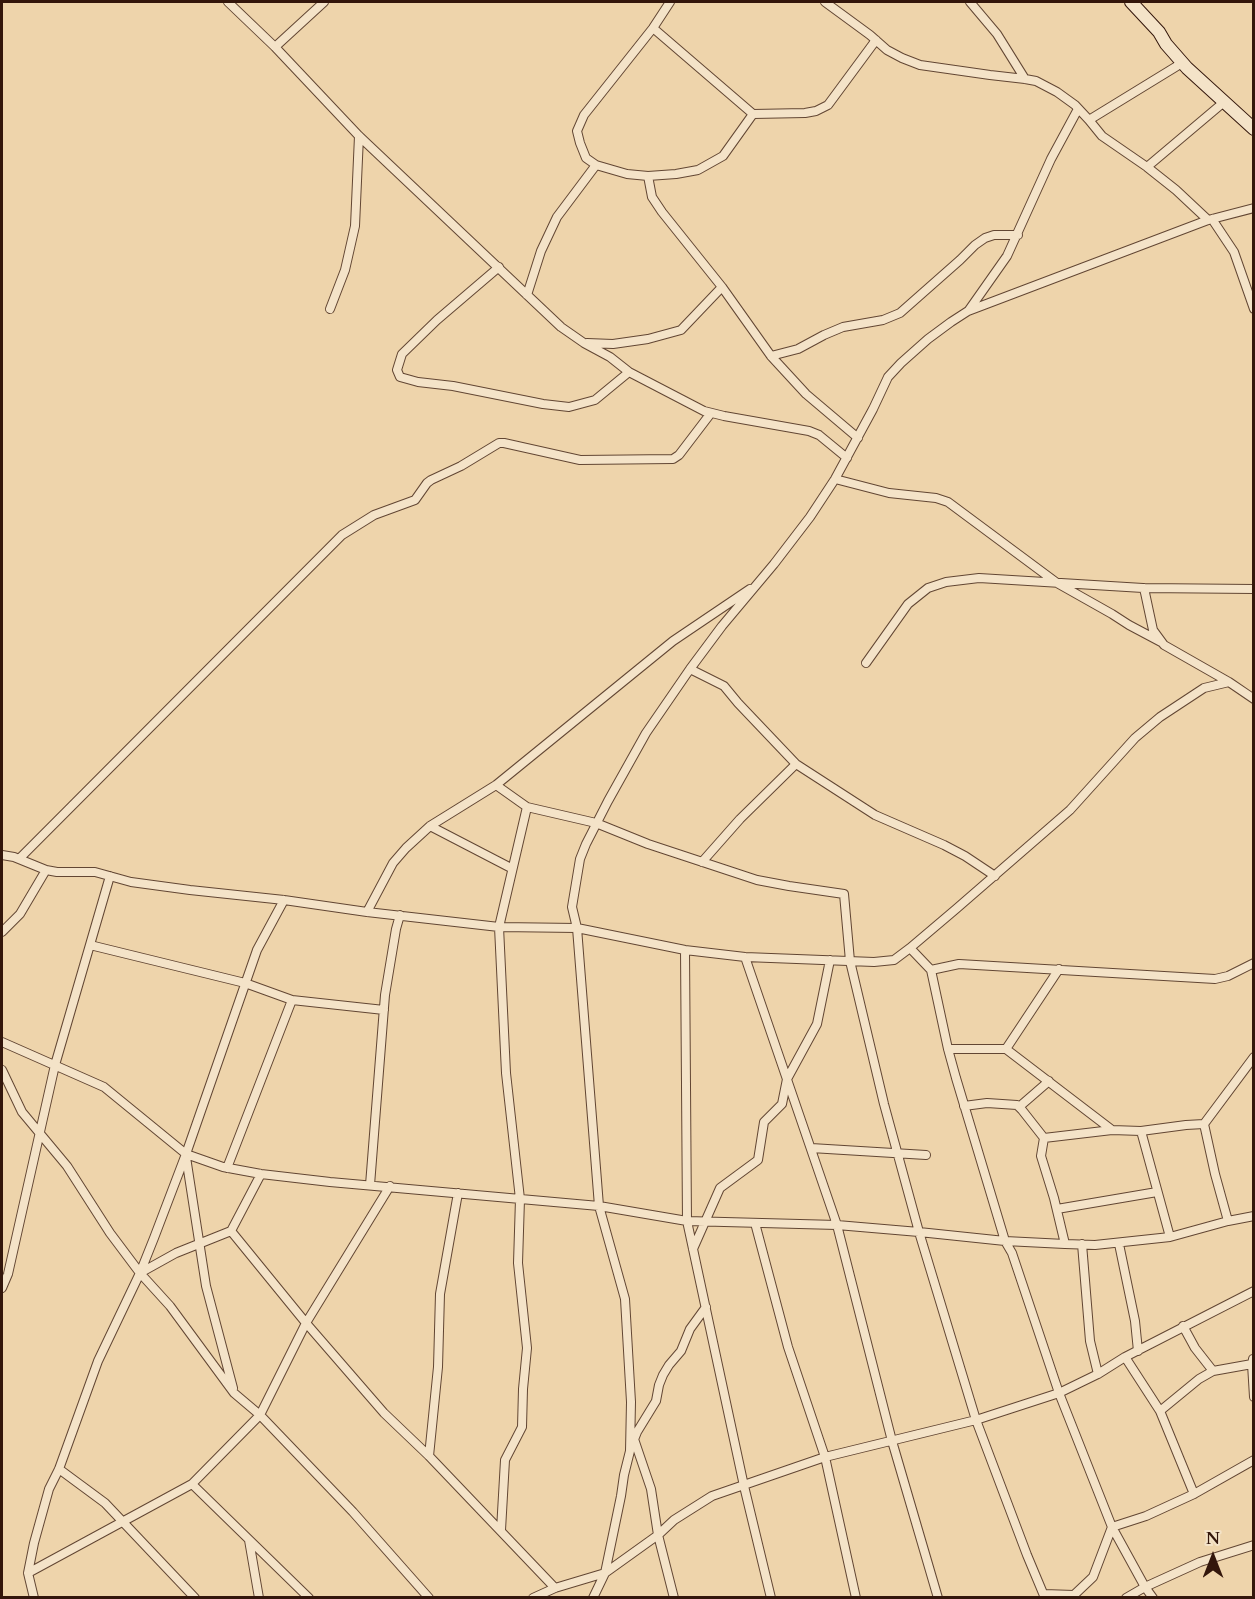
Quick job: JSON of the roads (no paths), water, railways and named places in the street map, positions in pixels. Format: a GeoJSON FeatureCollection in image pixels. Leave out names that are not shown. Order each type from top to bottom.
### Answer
{"type":"FeatureCollection","features":[{"type":"Feature","properties":{"kind":"main road"},"geometry":{"type":"LineString","coordinates":[[1134,3],[1182,63],[1254,129]]}},
{"type":"Feature","properties":{"kind":"street"},"geometry":{"type":"LineString","coordinates":[[228,2],[275,47],[359,136],[561,327],[610,357],[629,372],[684,402],[711,413],[809,431],[819,435],[847,458]]}},
{"type":"Feature","properties":{"kind":"street"},"geometry":{"type":"LineString","coordinates":[[275,47],[324,2]]}},
{"type":"Feature","properties":{"kind":"street"},"geometry":{"type":"LineString","coordinates":[[670,2],[653,28],[584,115],[578,130],[586,158],[597,165],[627,174],[648,176],[698,170],[723,156],[753,114]]}},
{"type":"Feature","properties":{"kind":"street"},"geometry":{"type":"LineString","coordinates":[[825,2],[886,50],[920,65],[1036,81],[1057,92],[1078,109],[1102,136],[1176,190],[1210,219],[1234,252],[1254,309]]}},
{"type":"Feature","properties":{"kind":"street"},"geometry":{"type":"LineString","coordinates":[[970,2],[997,34],[1025,79]]}},
{"type":"Feature","properties":{"kind":"street"},"geometry":{"type":"LineString","coordinates":[[653,28],[753,114],[805,113],[828,105],[876,40]]}},
{"type":"Feature","properties":{"kind":"street"},"geometry":{"type":"LineString","coordinates":[[1089,120],[1182,63]]}},
{"type":"Feature","properties":{"kind":"street"},"geometry":{"type":"LineString","coordinates":[[1147,168],[1224,102]]}},
{"type":"Feature","properties":{"kind":"street"},"geometry":{"type":"LineString","coordinates":[[968,310],[1007,256],[1051,159],[1078,109]]}},
{"type":"Feature","properties":{"kind":"street"},"geometry":{"type":"LineString","coordinates":[[330,309],[345,270],[355,226],[359,136]]}},
{"type":"Feature","properties":{"kind":"street"},"geometry":{"type":"LineString","coordinates":[[527,295],[541,251],[557,217],[597,165]]}},
{"type":"Feature","properties":{"kind":"street"},"geometry":{"type":"LineString","coordinates":[[648,176],[652,197],[662,212],[723,287],[771,356],[806,394],[858,438]]}},
{"type":"Feature","properties":{"kind":"street"},"geometry":{"type":"LineString","coordinates":[[630,1451],[631,1402],[625,1299],[599,1206],[577,928],[572,908],[580,859],[597,823],[646,733],[690,669],[810,517],[847,458],[888,377],[900,363],[968,310],[1210,219],[1254,208]]}},
{"type":"Feature","properties":{"kind":"street"},"geometry":{"type":"LineString","coordinates":[[771,356],[798,349],[843,327],[884,320],[900,313],[975,244],[994,235],[1018,235]]}},
{"type":"Feature","properties":{"kind":"street"},"geometry":{"type":"LineString","coordinates":[[499,267],[402,354],[397,370],[400,377],[569,407],[596,400],[629,372]]}},
{"type":"Feature","properties":{"kind":"street"},"geometry":{"type":"LineString","coordinates":[[584,343],[614,344],[648,339],[681,330],[723,287]]}},
{"type":"Feature","properties":{"kind":"street"},"geometry":{"type":"LineString","coordinates":[[19,859],[342,535],[374,515],[415,500],[431,480],[499,444],[504,443],[580,460],[673,459],[679,455],[711,413]]}},
{"type":"Feature","properties":{"kind":"street"},"geometry":{"type":"LineString","coordinates":[[835,479],[889,494],[936,498],[948,502],[1056,583],[1161,642],[1254,699]]}},
{"type":"Feature","properties":{"kind":"street"},"geometry":{"type":"LineString","coordinates":[[866,663],[908,604],[928,588],[946,582],[978,578],[1144,588],[1254,590]]}},
{"type":"Feature","properties":{"kind":"street"},"geometry":{"type":"LineString","coordinates":[[367,912],[393,863],[430,826],[496,785],[673,641],[757,584]]}},
{"type":"Feature","properties":{"kind":"street"},"geometry":{"type":"LineString","coordinates":[[1144,588],[1153,630],[1161,642]]}},
{"type":"Feature","properties":{"kind":"street"},"geometry":{"type":"LineString","coordinates":[[690,669],[724,686],[738,704],[796,764],[875,815],[944,845],[995,876]]}},
{"type":"Feature","properties":{"kind":"street"},"geometry":{"type":"LineString","coordinates":[[2,855],[46,870],[95,872],[131,882],[178,889],[499,927],[577,928],[685,950],[745,957],[874,962],[894,960],[1071,810],[1135,738],[1160,717],[1204,688],[1229,682]]}},
{"type":"Feature","properties":{"kind":"street"},"geometry":{"type":"LineString","coordinates":[[702,862],[740,819],[796,764]]}},
{"type":"Feature","properties":{"kind":"street"},"geometry":{"type":"LineString","coordinates":[[496,785],[527,807],[597,823],[648,844],[757,880],[844,894],[850,961],[884,1104],[919,1232],[976,1420],[1045,1596],[1076,1596],[1093,1577],[1112,1527]]}},
{"type":"Feature","properties":{"kind":"street"},"geometry":{"type":"LineString","coordinates":[[501,1530],[505,1460],[522,1427],[527,1348],[518,1263],[520,1199],[506,1073],[499,927],[527,807]]}},
{"type":"Feature","properties":{"kind":"street"},"geometry":{"type":"LineString","coordinates":[[430,826],[512,868]]}},
{"type":"Feature","properties":{"kind":"street"},"geometry":{"type":"LineString","coordinates":[[2,932],[20,914],[46,870]]}},
{"type":"Feature","properties":{"kind":"street"},"geometry":{"type":"LineString","coordinates":[[2,1288],[8,1274],[55,1065],[110,876]]}},
{"type":"Feature","properties":{"kind":"street"},"geometry":{"type":"LineString","coordinates":[[34,1598],[28,1573],[49,1489],[59,1469],[98,1361],[140,1273],[186,1154],[257,950],[284,900]]}},
{"type":"Feature","properties":{"kind":"street"},"geometry":{"type":"LineString","coordinates":[[370,1185],[384,1010],[400,915]]}},
{"type":"Feature","properties":{"kind":"street"},"geometry":{"type":"LineString","coordinates":[[90,945],[245,983],[292,1000],[384,1010]]}},
{"type":"Feature","properties":{"kind":"street"},"geometry":{"type":"LineString","coordinates":[[910,948],[931,970],[948,1049],[964,1106],[1005,1241],[1015,1263],[1059,1393],[1112,1527],[1153,1598]]}},
{"type":"Feature","properties":{"kind":"street"},"geometry":{"type":"LineString","coordinates":[[685,950],[687,1221],[744,1486],[771,1598]]}},
{"type":"Feature","properties":{"kind":"street"},"geometry":{"type":"LineString","coordinates":[[745,957],[837,1226],[892,1441],[938,1598]]}},
{"type":"Feature","properties":{"kind":"street"},"geometry":{"type":"LineString","coordinates":[[693,1249],[720,1188],[758,1160],[764,1122],[782,1104],[787,1079],[817,1024],[830,960]]}},
{"type":"Feature","properties":{"kind":"street"},"geometry":{"type":"LineString","coordinates":[[931,970],[959,964],[1215,979],[1228,976],[1254,963]]}},
{"type":"Feature","properties":{"kind":"street"},"geometry":{"type":"LineString","coordinates":[[1006,1050],[1059,969]]}},
{"type":"Feature","properties":{"kind":"street"},"geometry":{"type":"LineString","coordinates":[[227,1168],[292,1000]]}},
{"type":"Feature","properties":{"kind":"street"},"geometry":{"type":"LineString","coordinates":[[2,1042],[104,1087],[186,1154],[227,1168],[261,1174],[599,1206],[687,1221],[837,1226],[1065,1244],[1119,1244],[1170,1238],[1254,1216]]}},
{"type":"Feature","properties":{"kind":"street"},"geometry":{"type":"LineString","coordinates":[[948,1049],[1006,1050],[1112,1130]]}},
{"type":"Feature","properties":{"kind":"street"},"geometry":{"type":"LineString","coordinates":[[1228,1221],[1204,1124],[1254,1057]]}},
{"type":"Feature","properties":{"kind":"street"},"geometry":{"type":"LineString","coordinates":[[2,1070],[22,1112],[68,1166],[110,1233],[140,1273],[170,1306],[234,1393],[260,1415],[353,1512],[429,1598]]}},
{"type":"Feature","properties":{"kind":"street"},"geometry":{"type":"LineString","coordinates":[[1019,1107],[1049,1081]]}},
{"type":"Feature","properties":{"kind":"street"},"geometry":{"type":"LineString","coordinates":[[964,1106],[987,1103],[1019,1107],[1044,1138],[1041,1156],[1065,1244]]}},
{"type":"Feature","properties":{"kind":"street"},"geometry":{"type":"LineString","coordinates":[[1044,1138],[1112,1130],[1141,1131],[1204,1124]]}},
{"type":"Feature","properties":{"kind":"street"},"geometry":{"type":"LineString","coordinates":[[1141,1131],[1170,1238]]}},
{"type":"Feature","properties":{"kind":"street"},"geometry":{"type":"LineString","coordinates":[[811,1148],[926,1155]]}},
{"type":"Feature","properties":{"kind":"street"},"geometry":{"type":"LineString","coordinates":[[186,1154],[206,1286],[234,1393]]}},
{"type":"Feature","properties":{"kind":"street"},"geometry":{"type":"LineString","coordinates":[[140,1273],[176,1253],[231,1231],[261,1174]]}},
{"type":"Feature","properties":{"kind":"street"},"geometry":{"type":"LineString","coordinates":[[28,1573],[192,1484],[260,1415],[306,1323],[390,1186]]}},
{"type":"Feature","properties":{"kind":"street"},"geometry":{"type":"LineString","coordinates":[[1057,1209],[1157,1192]]}},
{"type":"Feature","properties":{"kind":"street"},"geometry":{"type":"LineString","coordinates":[[429,1456],[438,1367],[440,1294],[458,1193]]}},
{"type":"Feature","properties":{"kind":"street"},"geometry":{"type":"LineString","coordinates":[[755,1223],[788,1347],[825,1457],[856,1598]]}},
{"type":"Feature","properties":{"kind":"street"},"geometry":{"type":"LineString","coordinates":[[231,1231],[384,1413],[429,1456],[555,1588]]}},
{"type":"Feature","properties":{"kind":"street"},"geometry":{"type":"LineString","coordinates":[[1082,1244],[1090,1341],[1098,1374]]}},
{"type":"Feature","properties":{"kind":"street"},"geometry":{"type":"LineString","coordinates":[[1119,1244],[1135,1321],[1137,1351]]}},
{"type":"Feature","properties":{"kind":"street"},"geometry":{"type":"LineString","coordinates":[[533,1598],[555,1588],[605,1573],[674,1520],[712,1496],[825,1457],[976,1420],[1059,1393],[1254,1291]]}},
{"type":"Feature","properties":{"kind":"street"},"geometry":{"type":"LineString","coordinates":[[593,1598],[605,1573],[624,1475],[634,1439],[656,1401],[663,1375],[681,1351],[690,1329],[706,1307]]}},
{"type":"Feature","properties":{"kind":"street"},"geometry":{"type":"LineString","coordinates":[[1184,1326],[1196,1348],[1213,1371]]}},
{"type":"Feature","properties":{"kind":"street"},"geometry":{"type":"LineString","coordinates":[[1125,1357],[1160,1411],[1194,1494]]}},
{"type":"Feature","properties":{"kind":"street"},"geometry":{"type":"LineString","coordinates":[[1160,1411],[1199,1379],[1213,1371],[1253,1361],[1254,1397]]}},
{"type":"Feature","properties":{"kind":"street"},"geometry":{"type":"LineString","coordinates":[[634,1439],[651,1489],[658,1534],[674,1598]]}},
{"type":"Feature","properties":{"kind":"street"},"geometry":{"type":"LineString","coordinates":[[1112,1527],[1146,1516],[1194,1494],[1254,1460]]}},
{"type":"Feature","properties":{"kind":"street"},"geometry":{"type":"LineString","coordinates":[[59,1469],[105,1503],[195,1598]]}},
{"type":"Feature","properties":{"kind":"street"},"geometry":{"type":"LineString","coordinates":[[192,1484],[309,1598]]}},
{"type":"Feature","properties":{"kind":"street"},"geometry":{"type":"LineString","coordinates":[[249,1539],[259,1598]]}},
{"type":"Feature","properties":{"kind":"street"},"geometry":{"type":"LineString","coordinates":[[1126,1598],[1200,1562],[1254,1545]]}}]}
